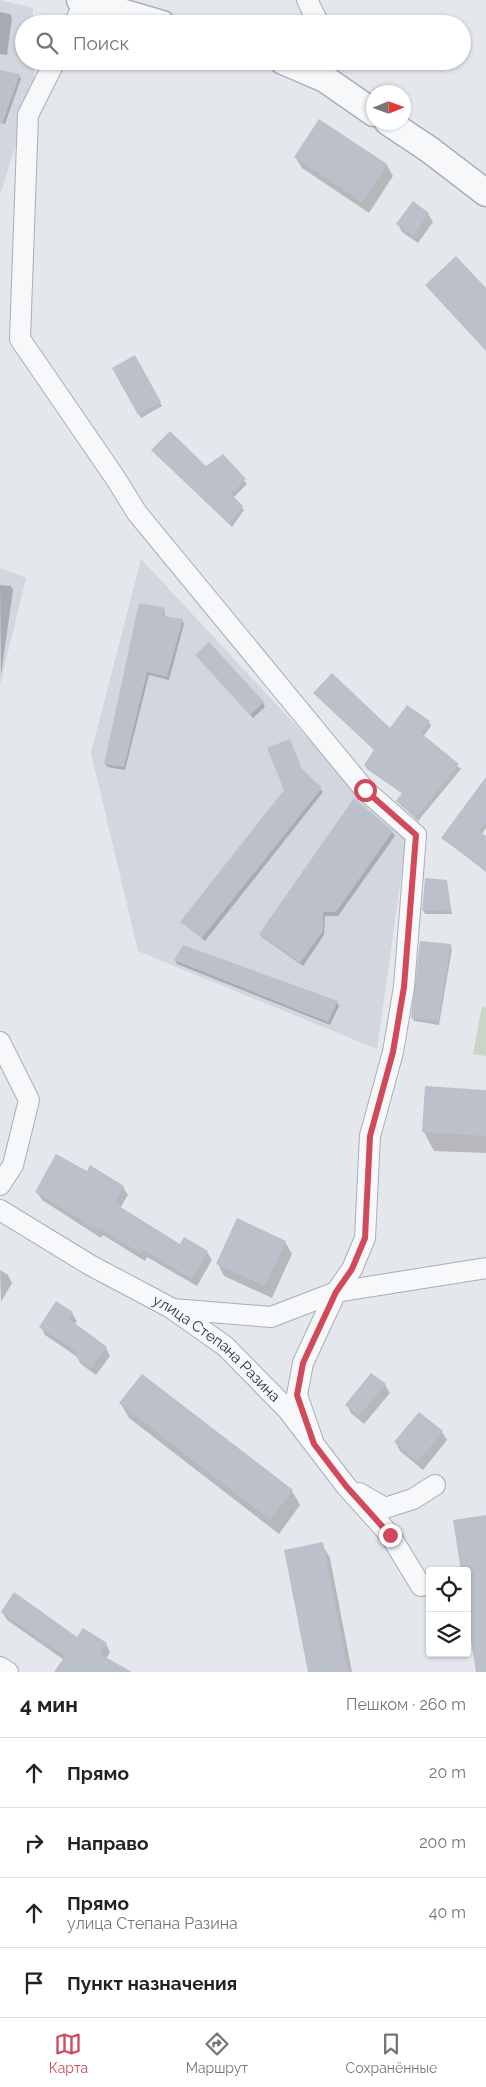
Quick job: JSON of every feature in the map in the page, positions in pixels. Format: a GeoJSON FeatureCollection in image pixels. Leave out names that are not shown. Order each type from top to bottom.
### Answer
{"type":"FeatureCollection","features":[{"type":"Feature","properties":{"kind":"street"},"geometry":{"type":"LineString","coordinates":[[307,0],[314,15]]}},
{"type":"Feature","properties":{"kind":"street"},"geometry":{"type":"LineString","coordinates":[[80,8],[116,15]]}},
{"type":"Feature","properties":{"kind":"street"},"geometry":{"type":"LineString","coordinates":[[50,70],[28,115],[20,339],[116,479],[137,513],[365,790],[416,835],[404,987],[393,1052],[370,1136],[365,1238],[352,1269],[336,1292],[303,1363],[297,1395],[314,1444]]}},
{"type":"Feature","properties":{"kind":"street"},"geometry":{"type":"LineString","coordinates":[[324,70],[366,106]]}},
{"type":"Feature","properties":{"kind":"street"},"geometry":{"type":"LineString","coordinates":[[400,130],[430,150],[486,193]]}},
{"type":"Feature","properties":{"kind":"street"},"geometry":{"type":"LineString","coordinates":[[0,1042],[29,1100],[13,1165],[0,1185]]}},
{"type":"Feature","properties":{"kind":"street","name":"улица Степана Разина"},"geometry":{"type":"LineString","coordinates":[[0,1210],[90,1265],[171,1308],[225,1346],[286,1409],[346,1486],[390,1535],[421,1586]]}},
{"type":"Feature","properties":{"kind":"street"},"geometry":{"type":"LineString","coordinates":[[171,1308],[271,1317],[336,1292],[486,1268]]}},
{"type":"Feature","properties":{"kind":"street"},"geometry":{"type":"LineString","coordinates":[[346,1486],[385,1508],[413,1499],[435,1485]]}},
{"type":"Feature","properties":{"kind":"street"},"geometry":{"type":"LineString","coordinates":[[0,1666],[8,1672]]}},
{"type":"Feature","properties":{"kind":"shaded area"},"geometry":{"type":"Polygon","coordinates":[[[0,0],[33,8],[33,15],[15,15],[15,70],[34,70],[34,87],[0,195],[0,0]]]}},
{"type":"Feature","properties":{"kind":"shaded area"},"geometry":{"type":"Polygon","coordinates":[[[141,559],[360,794],[407,835],[377,1049],[138,951],[91,753],[141,559]]]}},
{"type":"Feature","properties":{"kind":"shaded area"},"geometry":{"type":"Polygon","coordinates":[[[0,568],[26,578],[0,685],[0,568]]]}},
{"type":"Feature","properties":{"kind":"green space"},"geometry":{"type":"Polygon","coordinates":[[[482,1006],[486,1008],[486,1056],[473,1054],[482,1006]]]}},
{"type":"Feature","properties":{"kind":"building"},"geometry":{"type":"Polygon","coordinates":[[[0,70],[20,74],[2,124],[0,123],[0,70]]]}},
{"type":"Feature","properties":{"kind":"building"},"geometry":{"type":"Polygon","coordinates":[[[319,119],[387,164],[362,202],[294,157],[319,119]]]}},
{"type":"Feature","properties":{"kind":"building"},"geometry":{"type":"Polygon","coordinates":[[[413,201],[429,213],[413,236],[396,224],[413,201]]]}},
{"type":"Feature","properties":{"kind":"building"},"geometry":{"type":"Polygon","coordinates":[[[456,256],[486,288],[486,351],[425,285],[456,256]]]}},
{"type":"Feature","properties":{"kind":"building"},"geometry":{"type":"Polygon","coordinates":[[[135,355],[161,402],[138,415],[112,368],[135,355]]]}},
{"type":"Feature","properties":{"kind":"building"},"geometry":{"type":"Polygon","coordinates":[[[170,431],[206,466],[223,454],[246,479],[231,494],[243,506],[229,524],[151,450],[170,431]]]}},
{"type":"Feature","properties":{"kind":"building"},"geometry":{"type":"Polygon","coordinates":[[[139,603],[165,608],[163,616],[183,619],[167,677],[147,672],[124,767],[104,764],[139,603]]]}},
{"type":"Feature","properties":{"kind":"building"},"geometry":{"type":"Polygon","coordinates":[[[209,642],[264,702],[250,715],[195,655],[209,642]]]}},
{"type":"Feature","properties":{"kind":"building"},"geometry":{"type":"Polygon","coordinates":[[[332,673],[390,728],[407,705],[430,721],[421,733],[459,764],[415,818],[396,801],[402,793],[364,765],[374,750],[313,693],[332,673]]]}},
{"type":"Feature","properties":{"kind":"building"},"geometry":{"type":"Polygon","coordinates":[[[290,739],[302,769],[322,788],[202,938],[180,922],[284,790],[267,748],[290,739]]]}},
{"type":"Feature","properties":{"kind":"building"},"geometry":{"type":"Polygon","coordinates":[[[486,777],[486,822],[479,831],[486,836],[486,871],[441,838],[486,777]]]}},
{"type":"Feature","properties":{"kind":"building"},"geometry":{"type":"Polygon","coordinates":[[[354,798],[393,831],[336,912],[323,912],[323,931],[300,963],[259,934],[354,798]]]}},
{"type":"Feature","properties":{"kind":"building"},"geometry":{"type":"Polygon","coordinates":[[[425,878],[447,880],[451,910],[422,911],[425,878]]]}},
{"type":"Feature","properties":{"kind":"building"},"geometry":{"type":"Polygon","coordinates":[[[420,941],[451,944],[438,1021],[411,1018],[420,941]]]}},
{"type":"Feature","properties":{"kind":"building"},"geometry":{"type":"Polygon","coordinates":[[[183,945],[338,1001],[328,1022],[174,960],[183,945]]]}},
{"type":"Feature","properties":{"kind":"building"},"geometry":{"type":"Polygon","coordinates":[[[425,1086],[486,1090],[486,1136],[422,1132],[425,1086]]]}},
{"type":"Feature","properties":{"kind":"building"},"geometry":{"type":"Polygon","coordinates":[[[56,1154],[87,1171],[90,1165],[124,1186],[114,1203],[180,1244],[184,1237],[208,1251],[192,1279],[143,1250],[140,1253],[98,1227],[97,1230],[35,1192],[56,1154]]]}},
{"type":"Feature","properties":{"kind":"building"},"geometry":{"type":"Polygon","coordinates":[[[237,1218],[286,1241],[265,1286],[216,1264],[237,1218]]]}},
{"type":"Feature","properties":{"kind":"building"},"geometry":{"type":"Polygon","coordinates":[[[56,1301],[73,1312],[69,1319],[107,1347],[91,1368],[74,1355],[77,1352],[39,1327],[56,1301]]]}},
{"type":"Feature","properties":{"kind":"building"},"geometry":{"type":"Polygon","coordinates":[[[371,1373],[386,1384],[359,1416],[345,1405],[371,1373]]]}},
{"type":"Feature","properties":{"kind":"building"},"geometry":{"type":"Polygon","coordinates":[[[142,1374],[293,1490],[270,1520],[119,1403],[142,1374]]]}},
{"type":"Feature","properties":{"kind":"building"},"geometry":{"type":"Polygon","coordinates":[[[419,1412],[443,1431],[418,1462],[394,1442],[419,1412]]]}},
{"type":"Feature","properties":{"kind":"building"},"geometry":{"type":"Polygon","coordinates":[[[486,1515],[486,1672],[476,1672],[471,1640],[471,1567],[460,1567],[453,1520],[486,1515]]]}},
{"type":"Feature","properties":{"kind":"building"},"geometry":{"type":"Polygon","coordinates":[[[323,1542],[348,1672],[308,1672],[284,1550],[323,1542]]]}},
{"type":"Feature","properties":{"kind":"building"},"geometry":{"type":"Polygon","coordinates":[[[14,1592],[77,1637],[83,1628],[107,1643],[100,1654],[132,1672],[54,1672],[65,1656],[1,1612],[14,1592]]]}},
{"type":"Feature","properties":{"kind":"route"},"geometry":{"type":"LineString","coordinates":[[365,790],[416,835],[404,987],[393,1052],[370,1136],[365,1238],[352,1269],[336,1292],[323,1324],[303,1363],[297,1395],[314,1444],[346,1486],[390,1535]]}}]}
